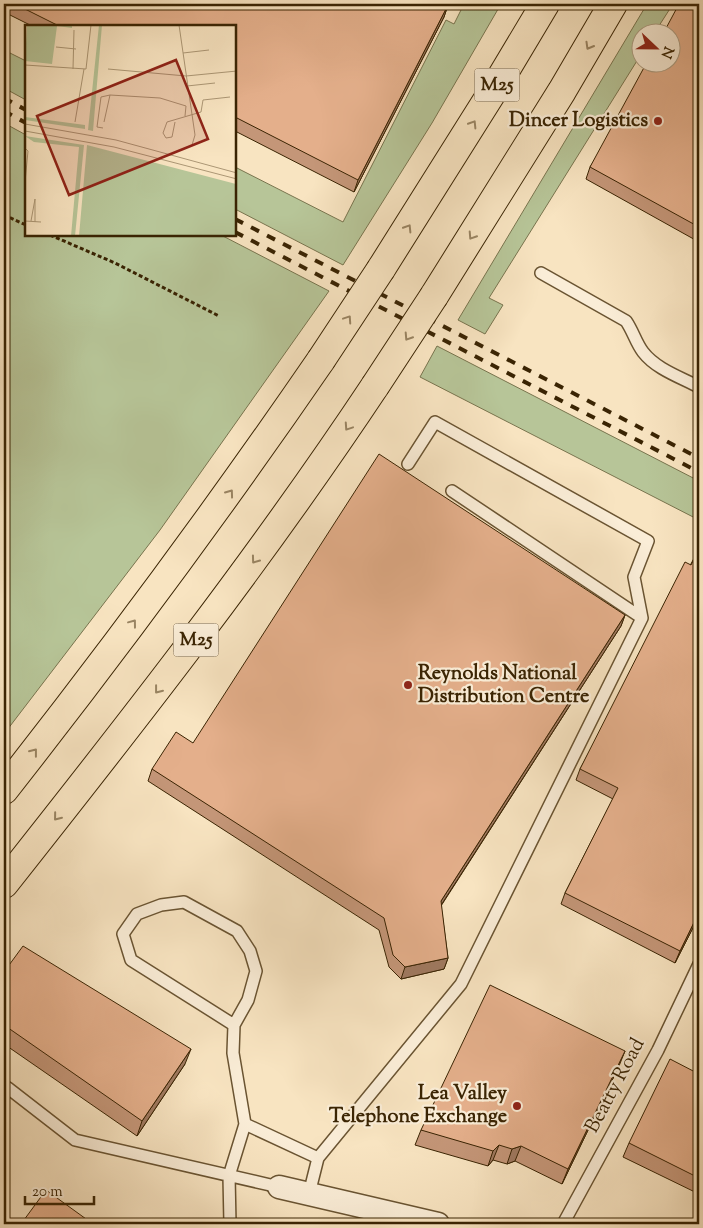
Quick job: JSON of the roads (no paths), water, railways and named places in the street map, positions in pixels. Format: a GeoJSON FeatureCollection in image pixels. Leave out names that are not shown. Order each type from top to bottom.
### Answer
{"type":"FeatureCollection","features":[{"type":"Feature","properties":{"kind":"highway","name":"M25"},"geometry":{"type":"LineString","coordinates":[[4,790],[165,582],[233,488],[381,269],[493,91],[545,4]]}},
{"type":"Feature","properties":{"kind":"highway","name":"M25"},"geometry":{"type":"LineString","coordinates":[[4,884],[117,742],[224,603],[278,529],[434,296],[562,91],[613,4]]}},
{"type":"Feature","properties":{"kind":"street"},"geometry":{"type":"LineString","coordinates":[[279,1187],[438,1224]]}},
{"type":"Feature","properties":{"kind":"lane"},"geometry":{"type":"LineString","coordinates":[[541,273],[626,322],[634,332],[642,351],[655,364],[699,386]]}},
{"type":"Feature","properties":{"kind":"lane"},"geometry":{"type":"LineString","coordinates":[[309,1194],[318,1158],[461,984],[642,618],[634,576],[648,541],[435,422],[408,464]]}},
{"type":"Feature","properties":{"kind":"lane"},"geometry":{"type":"LineString","coordinates":[[452,492],[642,618]]}},
{"type":"Feature","properties":{"kind":"lane"},"geometry":{"type":"LineString","coordinates":[[230,1224],[229,1176],[245,1124],[234,1061],[234,1024],[248,1000],[256,971],[250,951],[237,930],[184,902],[161,905],[137,914],[123,934],[131,960],[234,1024]]}},
{"type":"Feature","properties":{"kind":"lane","name":"Beatty Road"},"geometry":{"type":"LineString","coordinates":[[563,1224],[658,1050],[699,964]]}},
{"type":"Feature","properties":{"kind":"lane"},"geometry":{"type":"LineString","coordinates":[[8,1088],[75,1140],[279,1187]]}},
{"type":"Feature","properties":{"kind":"lane"},"geometry":{"type":"LineString","coordinates":[[245,1124],[318,1158]]}},
{"type":"Feature","properties":{"kind":"railway"},"geometry":{"type":"LineString","coordinates":[[4,98],[25,109]]}},
{"type":"Feature","properties":{"kind":"railway"},"geometry":{"type":"LineString","coordinates":[[4,111],[25,122]]}},
{"type":"Feature","properties":{"kind":"railway"},"geometry":{"type":"LineString","coordinates":[[236,220],[699,458]]}},
{"type":"Feature","properties":{"kind":"railway"},"geometry":{"type":"LineString","coordinates":[[236,233],[699,472]]}},
{"type":"Feature","properties":{"kind":"place","name":"Dincer Logistics"},"geometry":{"type":"Point","coordinates":[658,121]}},
{"type":"Feature","properties":{"kind":"place","name":"Reynolds National Distribution Centre"},"geometry":{"type":"Point","coordinates":[408,685]}},
{"type":"Feature","properties":{"kind":"place","name":"Lea Valley Telephone Exchange"},"geometry":{"type":"Point","coordinates":[517,1106]}}]}
